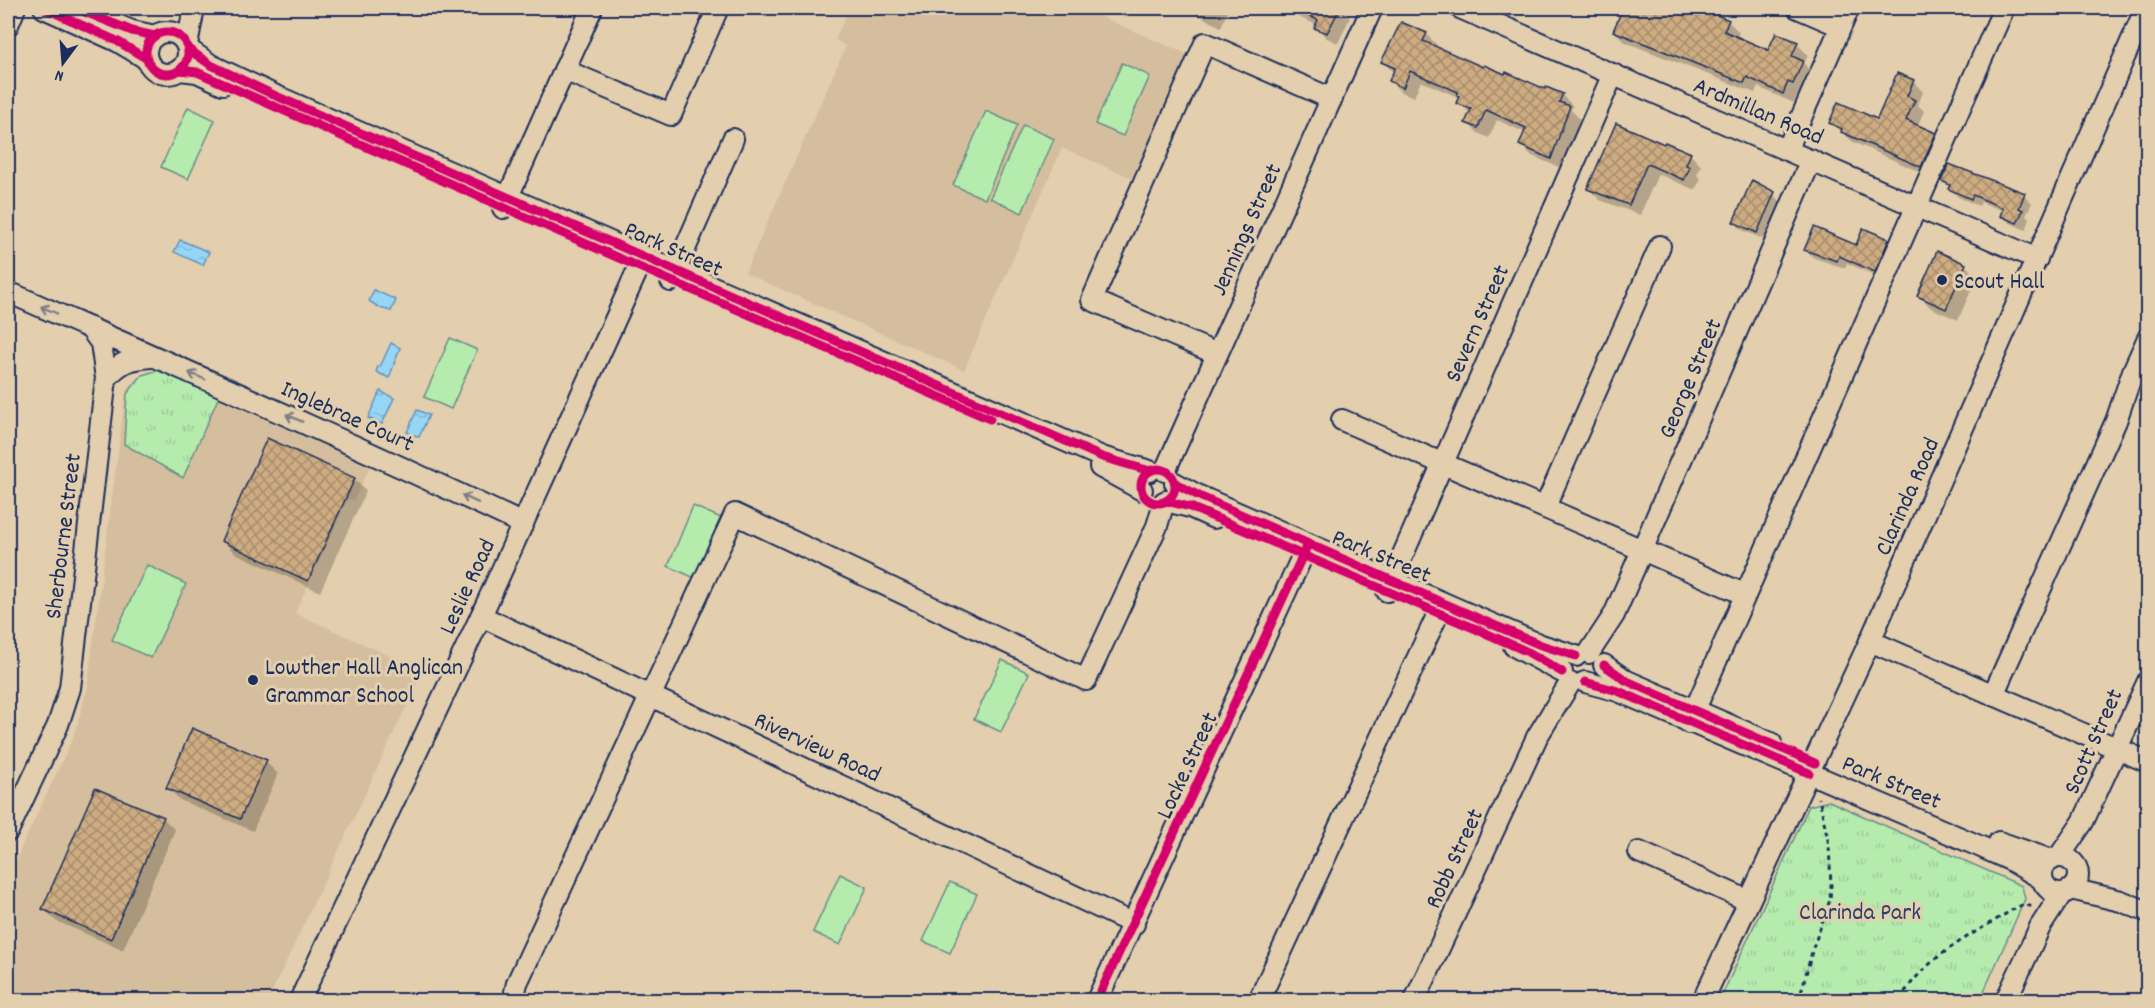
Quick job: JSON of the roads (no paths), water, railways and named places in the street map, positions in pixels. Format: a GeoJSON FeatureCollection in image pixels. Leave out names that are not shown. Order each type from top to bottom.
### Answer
{"type":"FeatureCollection","features":[{"type":"Feature","properties":{"kind":"street"},"geometry":{"type":"LineString","coordinates":[[8,25],[15,8]]}},
{"type":"Feature","properties":{"kind":"street"},"geometry":{"type":"LineString","coordinates":[[44,8],[117,41],[147,59]]}},
{"type":"Feature","properties":{"kind":"street"},"geometry":{"type":"LineString","coordinates":[[75,8],[132,31],[177,35],[187,47]]}},
{"type":"Feature","properties":{"kind":"street"},"geometry":{"type":"LineString","coordinates":[[189,8],[148,46],[147,59],[150,65],[161,73],[167,74],[180,70],[187,61],[187,47],[194,8]]}},
{"type":"Feature","properties":{"kind":"street"},"geometry":{"type":"LineString","coordinates":[[505,202],[592,8]]}},
{"type":"Feature","properties":{"kind":"street"},"geometry":{"type":"LineString","coordinates":[[564,70],[671,115],[718,8]]}},
{"type":"Feature","properties":{"kind":"street","name":"Jennings Street"},"geometry":{"type":"LineString","coordinates":[[651,695],[735,514],[1086,680],[1157,525],[1164,486],[1217,354],[1372,8]]}},
{"type":"Feature","properties":{"kind":"street","name":"Ardmillan Road"},"geometry":{"type":"LineString","coordinates":[[1461,8],[2037,259]]}},
{"type":"Feature","properties":{"kind":"street"},"geometry":{"type":"LineString","coordinates":[[1798,8],[1840,26]]}},
{"type":"Feature","properties":{"kind":"street"},"geometry":{"type":"LineString","coordinates":[[1787,150],[1849,8]]}},
{"type":"Feature","properties":{"kind":"street"},"geometry":{"type":"LineString","coordinates":[[1692,716],[2004,8]]}},
{"type":"Feature","properties":{"kind":"street","name":"Clarinda Road"},"geometry":{"type":"LineString","coordinates":[[1703,1000],[1870,641],[2037,259],[2143,24]]}},
{"type":"Feature","properties":{"kind":"street"},"geometry":{"type":"LineString","coordinates":[[1217,354],[1092,300],[1204,43],[1332,99]]}},
{"type":"Feature","properties":{"kind":"street","name":"Park Street"},"geometry":{"type":"LineString","coordinates":[[187,47],[211,65],[235,78],[641,262],[1102,457],[1164,486],[1198,496],[1305,550],[1440,608],[1541,645],[1593,658],[1627,681],[1692,716]]}},
{"type":"Feature","properties":{"kind":"street","name":"Park Street"},"geometry":{"type":"LineString","coordinates":[[180,70],[196,72],[505,202]]}},
{"type":"Feature","properties":{"kind":"street","name":"Severn Street"},"geometry":{"type":"LineString","coordinates":[[1389,586],[1613,74]]}},
{"type":"Feature","properties":{"kind":"street"},"geometry":{"type":"LineString","coordinates":[[674,276],[734,139]]}},
{"type":"Feature","properties":{"kind":"street","name":"George Street"},"geometry":{"type":"LineString","coordinates":[[1593,658],[1642,552],[1811,160]]}},
{"type":"Feature","properties":{"kind":"street"},"geometry":{"type":"LineString","coordinates":[[1545,507],[1660,246]]}},
{"type":"Feature","properties":{"kind":"street","name":"Leslie Road"},"geometry":{"type":"LineString","coordinates":[[300,1000],[481,616],[641,262]]}},
{"type":"Feature","properties":{"kind":"street","name":"Park Street"},"geometry":{"type":"LineString","coordinates":[[674,276],[1106,469],[1142,490],[1148,500],[1153,502],[1164,486]]}},
{"type":"Feature","properties":{"kind":"street"},"geometry":{"type":"LineString","coordinates":[[8,292],[90,328]]}},
{"type":"Feature","properties":{"kind":"street","name":"Inglebrae Court"},"geometry":{"type":"LineString","coordinates":[[90,328],[346,441],[523,524]]}},
{"type":"Feature","properties":{"kind":"street","name":"Sherbourne Street"},"geometry":{"type":"LineString","coordinates":[[8,831],[58,724],[70,688],[106,378],[101,343],[90,328]]}},
{"type":"Feature","properties":{"kind":"street"},"geometry":{"type":"LineString","coordinates":[[1993,695],[2116,421],[2133,371],[2148,338]]}},
{"type":"Feature","properties":{"kind":"street"},"geometry":{"type":"LineString","coordinates":[[106,378],[120,364],[131,359],[152,357]]}},
{"type":"Feature","properties":{"kind":"street"},"geometry":{"type":"LineString","coordinates":[[1342,420],[1545,507],[1642,552],[1744,594]]}},
{"type":"Feature","properties":{"kind":"street","name":"Locke Street"},"geometry":{"type":"LineString","coordinates":[[1097,1000],[1305,550]]}},
{"type":"Feature","properties":{"kind":"street"},"geometry":{"type":"LineString","coordinates":[[1258,1000],[1440,608]]}},
{"type":"Feature","properties":{"kind":"street","name":"Park Street"},"geometry":{"type":"LineString","coordinates":[[1440,608],[1528,652],[1570,678],[1618,691],[1692,716],[1812,768],[2010,860],[2148,912]]}},
{"type":"Feature","properties":{"kind":"street","name":"Riverview Road"},"geometry":{"type":"LineString","coordinates":[[481,616],[1134,924]]}},
{"type":"Feature","properties":{"kind":"street"},"geometry":{"type":"LineString","coordinates":[[1870,641],[2148,762]]}},
{"type":"Feature","properties":{"kind":"street"},"geometry":{"type":"LineString","coordinates":[[1593,658],[1600,673],[1570,678],[1567,660],[1593,658]]}},
{"type":"Feature","properties":{"kind":"street","name":"Robb Street"},"geometry":{"type":"LineString","coordinates":[[1415,1000],[1537,737],[1570,678]]}},
{"type":"Feature","properties":{"kind":"street","name":"Scott Street"},"geometry":{"type":"LineString","coordinates":[[2006,1000],[2040,927],[2083,822],[2148,681]]}},
{"type":"Feature","properties":{"kind":"street"},"geometry":{"type":"LineString","coordinates":[[517,1000],[515,992],[517,983],[651,695]]}},
{"type":"Feature","properties":{"kind":"street"},"geometry":{"type":"LineString","coordinates":[[1639,852],[1749,901]]}},
{"type":"Feature","properties":{"kind":"water"},"geometry":{"type":"Polygon","coordinates":[[[180,240],[209,252],[203,265],[174,252],[180,240]]]}},
{"type":"Feature","properties":{"kind":"water"},"geometry":{"type":"Polygon","coordinates":[[[374,290],[396,300],[391,311],[380,308],[369,301],[374,290]]]}},
{"type":"Feature","properties":{"kind":"water"},"geometry":{"type":"Polygon","coordinates":[[[391,343],[400,348],[389,378],[376,372],[391,343]]]}},
{"type":"Feature","properties":{"kind":"water"},"geometry":{"type":"Polygon","coordinates":[[[380,391],[394,398],[382,424],[368,418],[380,391]]]}},
{"type":"Feature","properties":{"kind":"water"},"geometry":{"type":"Polygon","coordinates":[[[417,410],[429,415],[419,437],[407,432],[417,410]]]}},
{"type":"Feature","properties":{"kind":"place","name":"Scout Hall"},"geometry":{"type":"Point","coordinates":[1942,280]}},
{"type":"Feature","properties":{"kind":"place","name":"Lowther Hall Anglican Grammar School"},"geometry":{"type":"Point","coordinates":[253,680]}},
{"type":"Feature","properties":{"kind":"park label","name":"Clarinda Park"},"geometry":{"type":"Point","coordinates":[1860,911]}}]}
